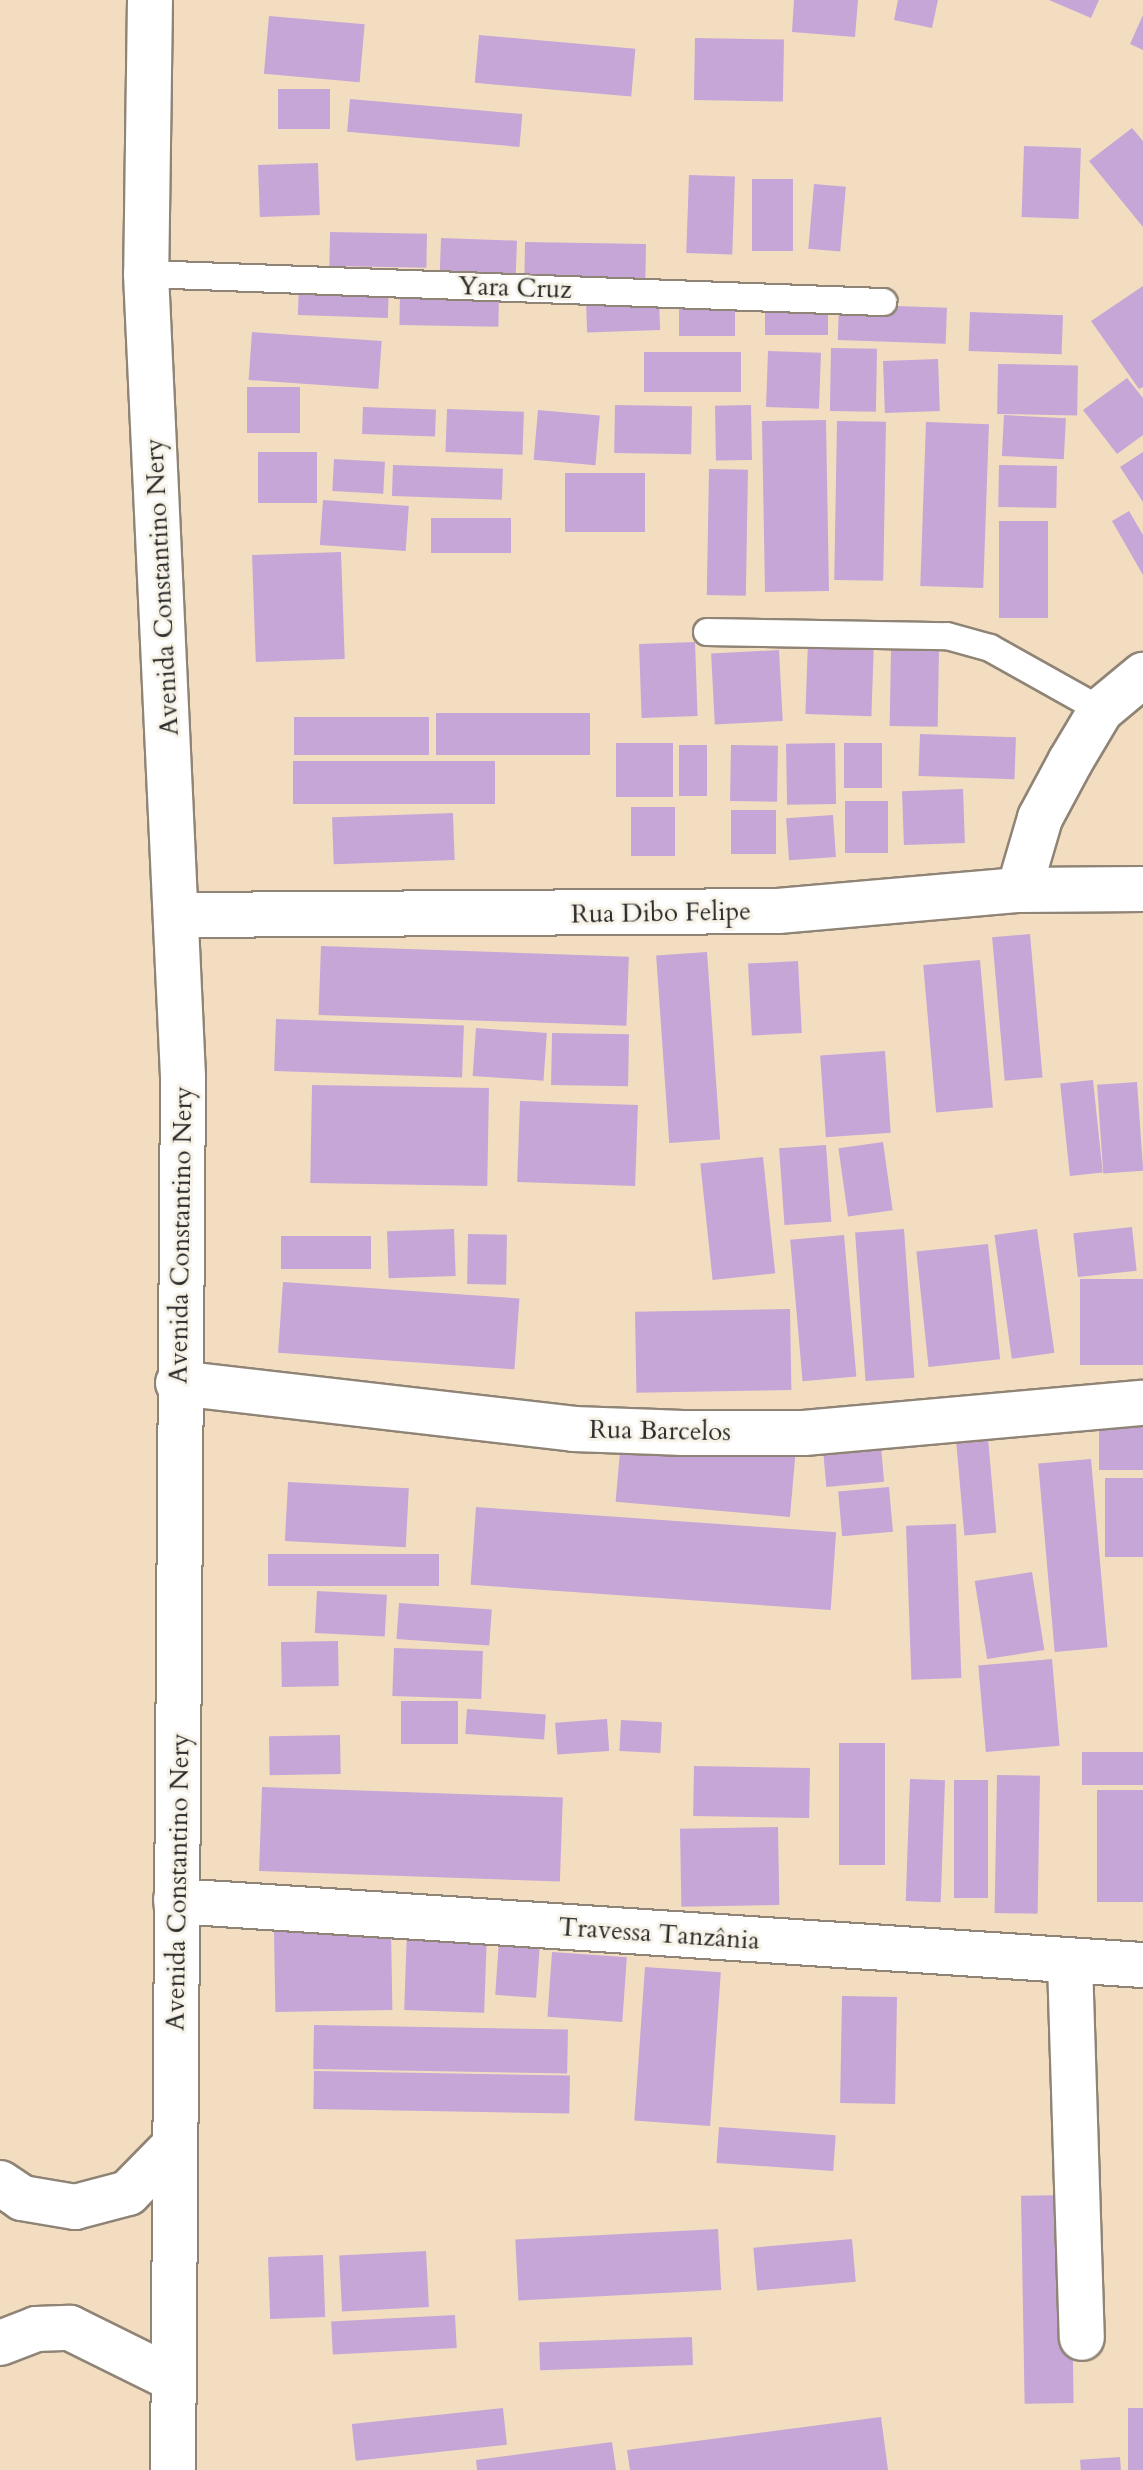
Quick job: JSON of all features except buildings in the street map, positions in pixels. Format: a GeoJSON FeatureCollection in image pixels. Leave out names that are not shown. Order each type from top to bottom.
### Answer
{"type":"FeatureCollection","features":[{"type":"Feature","properties":{"kind":"main road","name":"Avenida Constantino Nery"},"geometry":{"type":"LineString","coordinates":[[150,0],[146,274],[179,915],[178,1383],[183,1570],[176,1901],[173,2470]]}},
{"type":"Feature","properties":{"kind":"main road"},"geometry":{"type":"LineString","coordinates":[[1019,890],[1040,818],[1101,710],[1143,675]]}},
{"type":"Feature","properties":{"kind":"main road","name":"Rua Dibo Felipe"},"geometry":{"type":"LineString","coordinates":[[179,915],[778,911],[1019,890],[1143,889]]}},
{"type":"Feature","properties":{"kind":"main road","name":"Rua Barcelos"},"geometry":{"type":"LineString","coordinates":[[178,1383],[574,1429],[683,1433],[804,1433],[1143,1403]]}},
{"type":"Feature","properties":{"kind":"main road","name":"Travessa Tanzânia"},"geometry":{"type":"LineString","coordinates":[[176,1901],[1070,1963],[1143,1965]]}},
{"type":"Feature","properties":{"kind":"main road"},"geometry":{"type":"LineString","coordinates":[[1070,1963],[1082,2338]]}},
{"type":"Feature","properties":{"kind":"main road"},"geometry":{"type":"LineString","coordinates":[[0,2183],[22,2198],[75,2207],[128,2193],[175,2145]]}},
{"type":"Feature","properties":{"kind":"main road"},"geometry":{"type":"LineString","coordinates":[[0,2343],[36,2329],[70,2328],[173,2379]]}},
{"type":"Feature","properties":{"kind":"lane","name":"Yara Cruz"},"geometry":{"type":"LineString","coordinates":[[146,274],[883,302]]}},
{"type":"Feature","properties":{"kind":"lane"},"geometry":{"type":"LineString","coordinates":[[707,632],[947,636],[990,648],[1101,710]]}}]}
